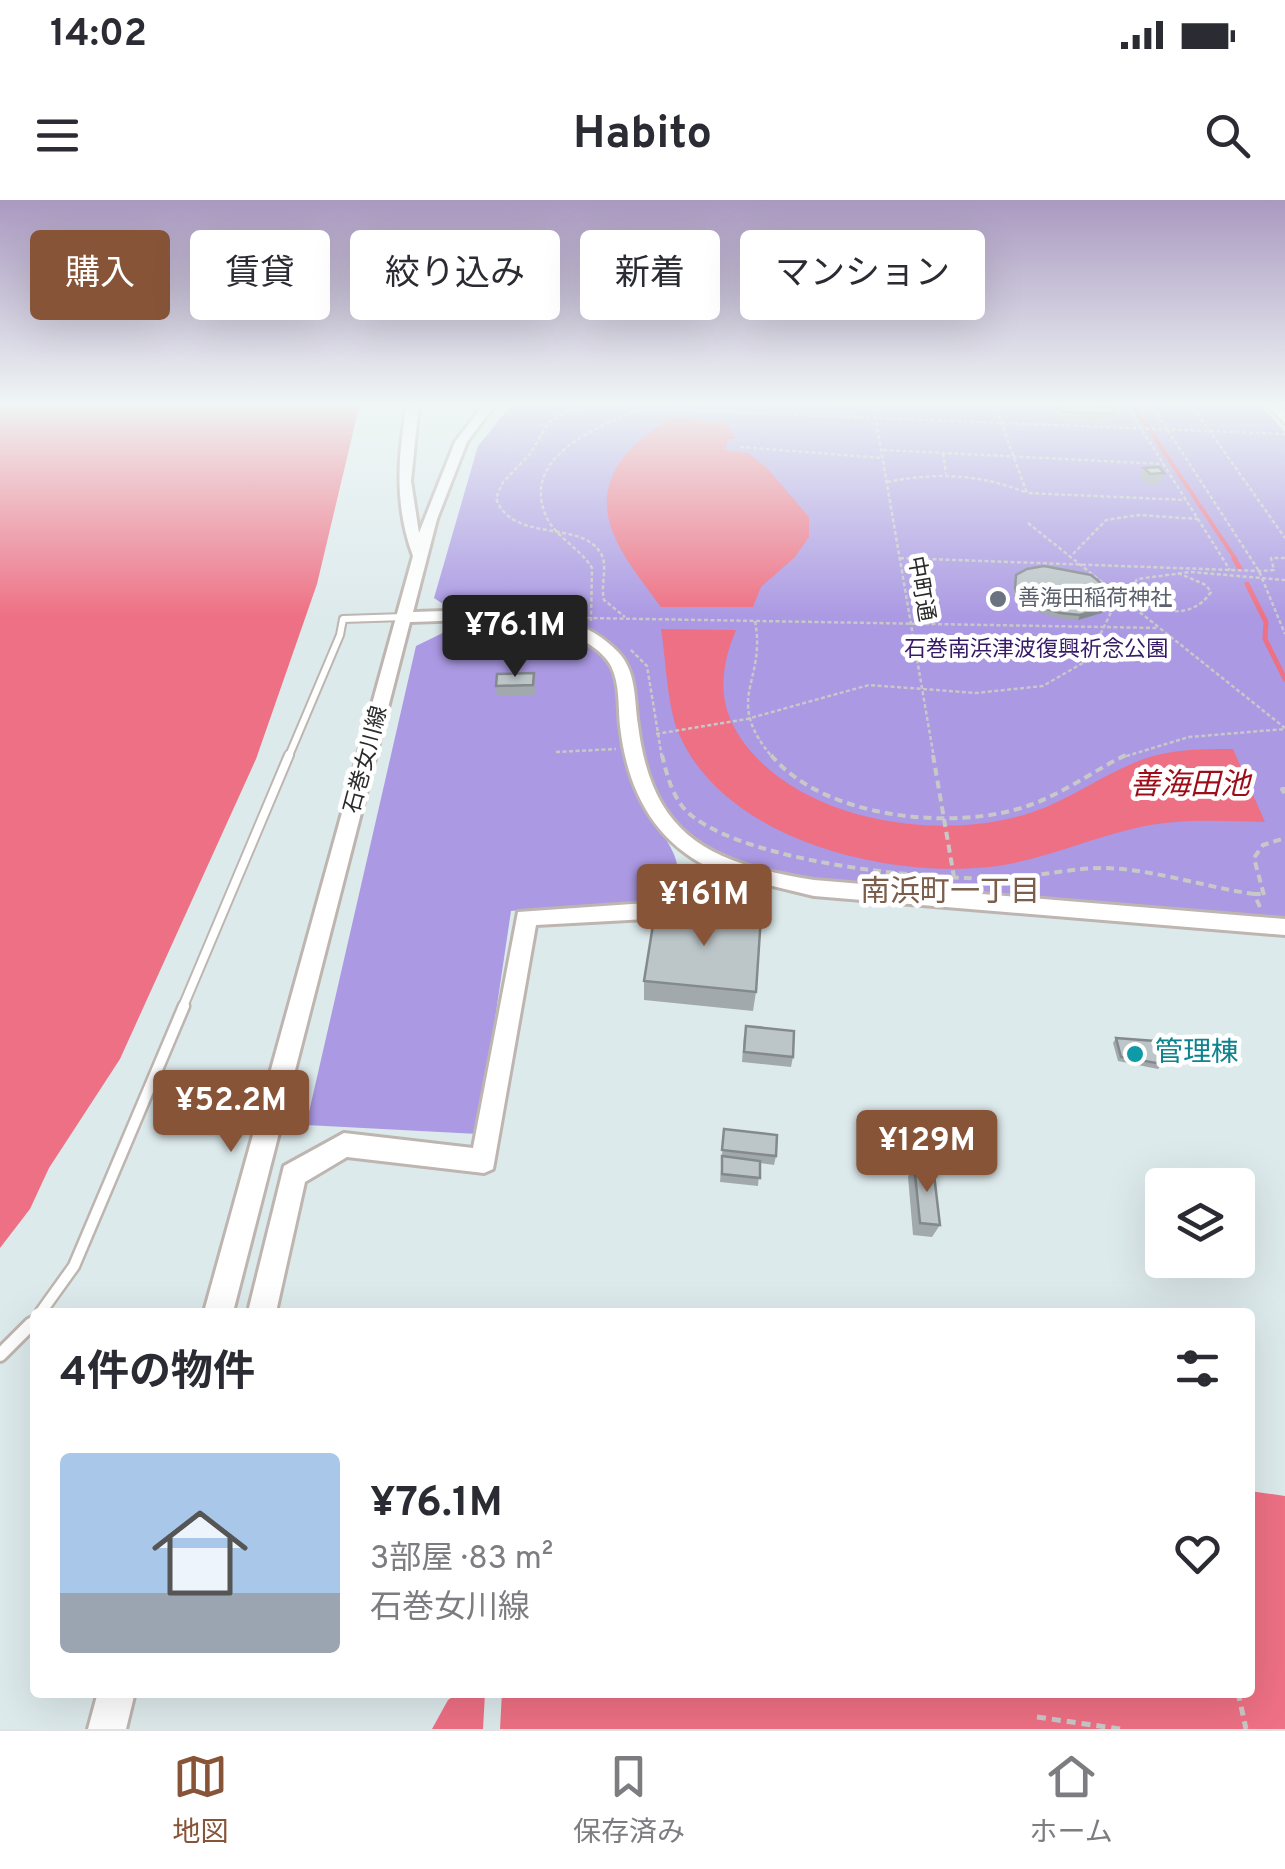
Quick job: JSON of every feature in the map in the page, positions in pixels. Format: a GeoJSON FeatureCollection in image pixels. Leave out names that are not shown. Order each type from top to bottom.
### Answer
{"type":"FeatureCollection","features":[{"type":"Feature","properties":{"kind":"street"},"geometry":{"type":"LineString","coordinates":[[404,474],[403,499],[420,556]]}},
{"type":"Feature","properties":{"kind":"street","name":"石巻女川線"},"geometry":{"type":"LineString","coordinates":[[219,1308],[420,556],[446,474]]}},
{"type":"Feature","properties":{"kind":"street"},"geometry":{"type":"LineString","coordinates":[[406,617],[512,617],[566,628],[595,641],[620,666],[631,748],[640,786],[653,813],[679,842],[722,868],[814,888],[956,889],[1285,928]]}},
{"type":"Feature","properties":{"kind":"street"},"geometry":{"type":"LineString","coordinates":[[263,1308],[294,1175],[344,1145],[484,1161],[526,918],[647,911],[668,904],[722,868]]}},
{"type":"Feature","properties":{"kind":"street"},"geometry":{"type":"LineString","coordinates":[[107,1729],[115,1698]]}},
{"type":"Feature","properties":{"kind":"lane"},"geometry":{"type":"LineString","coordinates":[[43,1308],[74,1266],[340,635],[342,620],[406,617]]}},
{"type":"Feature","properties":{"kind":"lane"},"geometry":{"type":"LineString","coordinates":[[0,1355],[30,1325]]}},
{"type":"Feature","properties":{"kind":"path"},"geometry":{"type":"LineString","coordinates":[[510,474],[501,484],[498,503],[502,511],[526,528],[584,539],[602,554],[602,594],[610,607],[627,619]]}},
{"type":"Feature","properties":{"kind":"path"},"geometry":{"type":"LineString","coordinates":[[543,474],[539,482],[541,502],[556,531],[592,568],[588,618]]}},
{"type":"Feature","properties":{"kind":"path","name":"中町通"},"geometry":{"type":"LineString","coordinates":[[886,474],[956,889]]}},
{"type":"Feature","properties":{"kind":"path"},"geometry":{"type":"LineString","coordinates":[[887,482],[943,474]]}},
{"type":"Feature","properties":{"kind":"path"},"geometry":{"type":"LineString","coordinates":[[948,474],[1006,484],[1027,493],[1186,500]]}},
{"type":"Feature","properties":{"kind":"path"},"geometry":{"type":"LineString","coordinates":[[1020,474],[1027,493]]}},
{"type":"Feature","properties":{"kind":"path"},"geometry":{"type":"LineString","coordinates":[[1170,474],[1230,570]]}},
{"type":"Feature","properties":{"kind":"path"},"geometry":{"type":"LineString","coordinates":[[1197,474],[1260,571],[1285,634]]}},
{"type":"Feature","properties":{"kind":"path"},"geometry":{"type":"LineString","coordinates":[[1240,474],[1285,538]]}},
{"type":"Feature","properties":{"kind":"path"},"geometry":{"type":"LineString","coordinates":[[1072,556],[1106,520],[1139,514],[1198,519]]}},
{"type":"Feature","properties":{"kind":"path"},"geometry":{"type":"LineString","coordinates":[[1028,522],[1285,728]]}},
{"type":"Feature","properties":{"kind":"path"},"geometry":{"type":"LineString","coordinates":[[900,558],[1260,571],[1274,570],[1271,558],[1285,558]]}},
{"type":"Feature","properties":{"kind":"path"},"geometry":{"type":"LineString","coordinates":[[1178,573],[1206,585],[1212,592],[1204,605],[1191,610],[1163,610],[1137,596],[1133,588],[1138,579],[1178,573],[1285,580]]}},
{"type":"Feature","properties":{"kind":"path"},"geometry":{"type":"LineString","coordinates":[[556,752],[631,748],[658,733],[747,720],[869,685],[976,693],[1042,686],[1068,675],[1088,660],[1114,606],[1112,587]]}},
{"type":"Feature","properties":{"kind":"path"},"geometry":{"type":"LineString","coordinates":[[566,628],[577,618],[1159,628]]}},
{"type":"Feature","properties":{"kind":"path"},"geometry":{"type":"LineString","coordinates":[[588,618],[601,631]]}},
{"type":"Feature","properties":{"kind":"path"},"geometry":{"type":"LineString","coordinates":[[755,621],[760,648],[745,698],[754,737],[774,760],[825,794],[873,811],[944,817],[1029,805],[1128,753],[1157,744],[1215,731],[1285,728]]}},
{"type":"Feature","properties":{"kind":"path"},"geometry":{"type":"LineString","coordinates":[[621,644],[646,665],[663,762],[687,814],[716,832],[761,848],[956,889],[1086,867],[1122,868],[1208,888],[1254,894]]}},
{"type":"Feature","properties":{"kind":"path"},"geometry":{"type":"LineString","coordinates":[[1264,894],[1252,858],[1267,842],[1285,838]]}},
{"type":"Feature","properties":{"kind":"path"},"geometry":{"type":"LineString","coordinates":[[1239,1698],[1246,1729]]}},
{"type":"Feature","properties":{"kind":"path"},"geometry":{"type":"LineString","coordinates":[[1038,1716],[1120,1729]]}},
{"type":"Feature","properties":{"kind":"green space","name":"石巻南浜津波復興祈念公園"},"geometry":{"type":"Polygon","coordinates":[[[470,474],[1285,474],[1285,917],[816,881],[771,873],[707,851],[679,830],[645,785],[625,662],[609,645],[566,623],[459,615],[434,598],[470,474]]]}},
{"type":"Feature","properties":{"kind":"green space"},"geometry":{"type":"Polygon","coordinates":[[[529,624],[586,640],[601,650],[610,663],[620,697],[630,775],[640,801],[677,862],[673,884],[658,898],[647,901],[511,911],[478,1134],[306,1125],[416,646],[459,625],[529,624]]]}},
{"type":"Feature","properties":{"kind":"water"},"geometry":{"type":"Polygon","coordinates":[[[0,474],[343,474],[317,584],[256,759],[120,1059],[49,1168],[30,1209],[0,1248],[0,474]]]}},
{"type":"Feature","properties":{"kind":"water"},"geometry":{"type":"Polygon","coordinates":[[[613,474],[772,474],[809,517],[809,537],[795,557],[761,587],[753,607],[661,607],[613,533],[607,494],[613,474]]]}},
{"type":"Feature","properties":{"kind":"water","name":"善海田池"},"geometry":{"type":"Polygon","coordinates":[[[661,629],[736,630],[725,664],[724,696],[727,711],[743,741],[782,779],[813,798],[848,812],[924,825],[999,821],[1046,807],[1160,754],[1233,749],[1265,822],[1152,825],[1026,860],[948,869],[857,858],[812,844],[770,826],[732,801],[701,771],[675,723],[661,629]]]}},
{"type":"Feature","properties":{"kind":"water"},"geometry":{"type":"Polygon","coordinates":[[[1255,1492],[1285,1496],[1285,1729],[500,1729],[502,1698],[1255,1698],[1255,1492]]]}},
{"type":"Feature","properties":{"kind":"water"},"geometry":{"type":"Polygon","coordinates":[[[485,1698],[483,1729],[432,1729],[448,1700],[485,1698]]]}},
{"type":"Feature","properties":{"kind":"building"},"geometry":{"type":"Polygon","coordinates":[[[1044,566],[1091,575],[1108,589],[1110,599],[1104,608],[1080,615],[1031,604],[1015,589],[1016,575],[1044,566]]]}},
{"type":"Feature","properties":{"kind":"building"},"geometry":{"type":"Polygon","coordinates":[[[534,673],[533,685],[496,686],[497,674],[534,673]]]}},
{"type":"Feature","properties":{"kind":"building"},"geometry":{"type":"Polygon","coordinates":[[[656,906],[761,916],[756,992],[644,981],[656,906]]]}},
{"type":"Feature","properties":{"kind":"building"},"geometry":{"type":"Polygon","coordinates":[[[746,1026],[794,1031],[793,1057],[744,1052],[746,1026]]]}},
{"type":"Feature","properties":{"kind":"building","name":"管理棟"},"geometry":{"type":"Polygon","coordinates":[[[1116,1038],[1155,1041],[1162,1064],[1121,1057],[1116,1038]]]}},
{"type":"Feature","properties":{"kind":"building"},"geometry":{"type":"Polygon","coordinates":[[[724,1129],[777,1135],[776,1156],[722,1150],[724,1129]]]}},
{"type":"Feature","properties":{"kind":"building"},"geometry":{"type":"Polygon","coordinates":[[[722,1156],[760,1161],[760,1178],[722,1174],[722,1156]]]}},
{"type":"Feature","properties":{"kind":"building"},"geometry":{"type":"Polygon","coordinates":[[[914,1164],[933,1166],[940,1225],[920,1223],[914,1164]]]}},
{"type":"Feature","properties":{"kind":"waterway"},"geometry":{"type":"LineString","coordinates":[[1179,474],[1236,560]]}},
{"type":"Feature","properties":{"kind":"waterway"},"geometry":{"type":"LineString","coordinates":[[1234,558],[1240,569]]}},
{"type":"Feature","properties":{"kind":"waterway"},"geometry":{"type":"LineString","coordinates":[[1247,584],[1266,622],[1265,639],[1285,679]]}},
{"type":"Feature","properties":{"kind":"place","name":"善海田稲荷神社"},"geometry":{"type":"Point","coordinates":[998,599]}},
{"type":"Feature","properties":{"kind":"place","name":"管理棟"},"geometry":{"type":"Point","coordinates":[1135,1054]}},
{"type":"Feature","properties":{"kind":"district","name":"南浜町一丁目"},"geometry":{"type":"Point","coordinates":[950,893]}}]}
